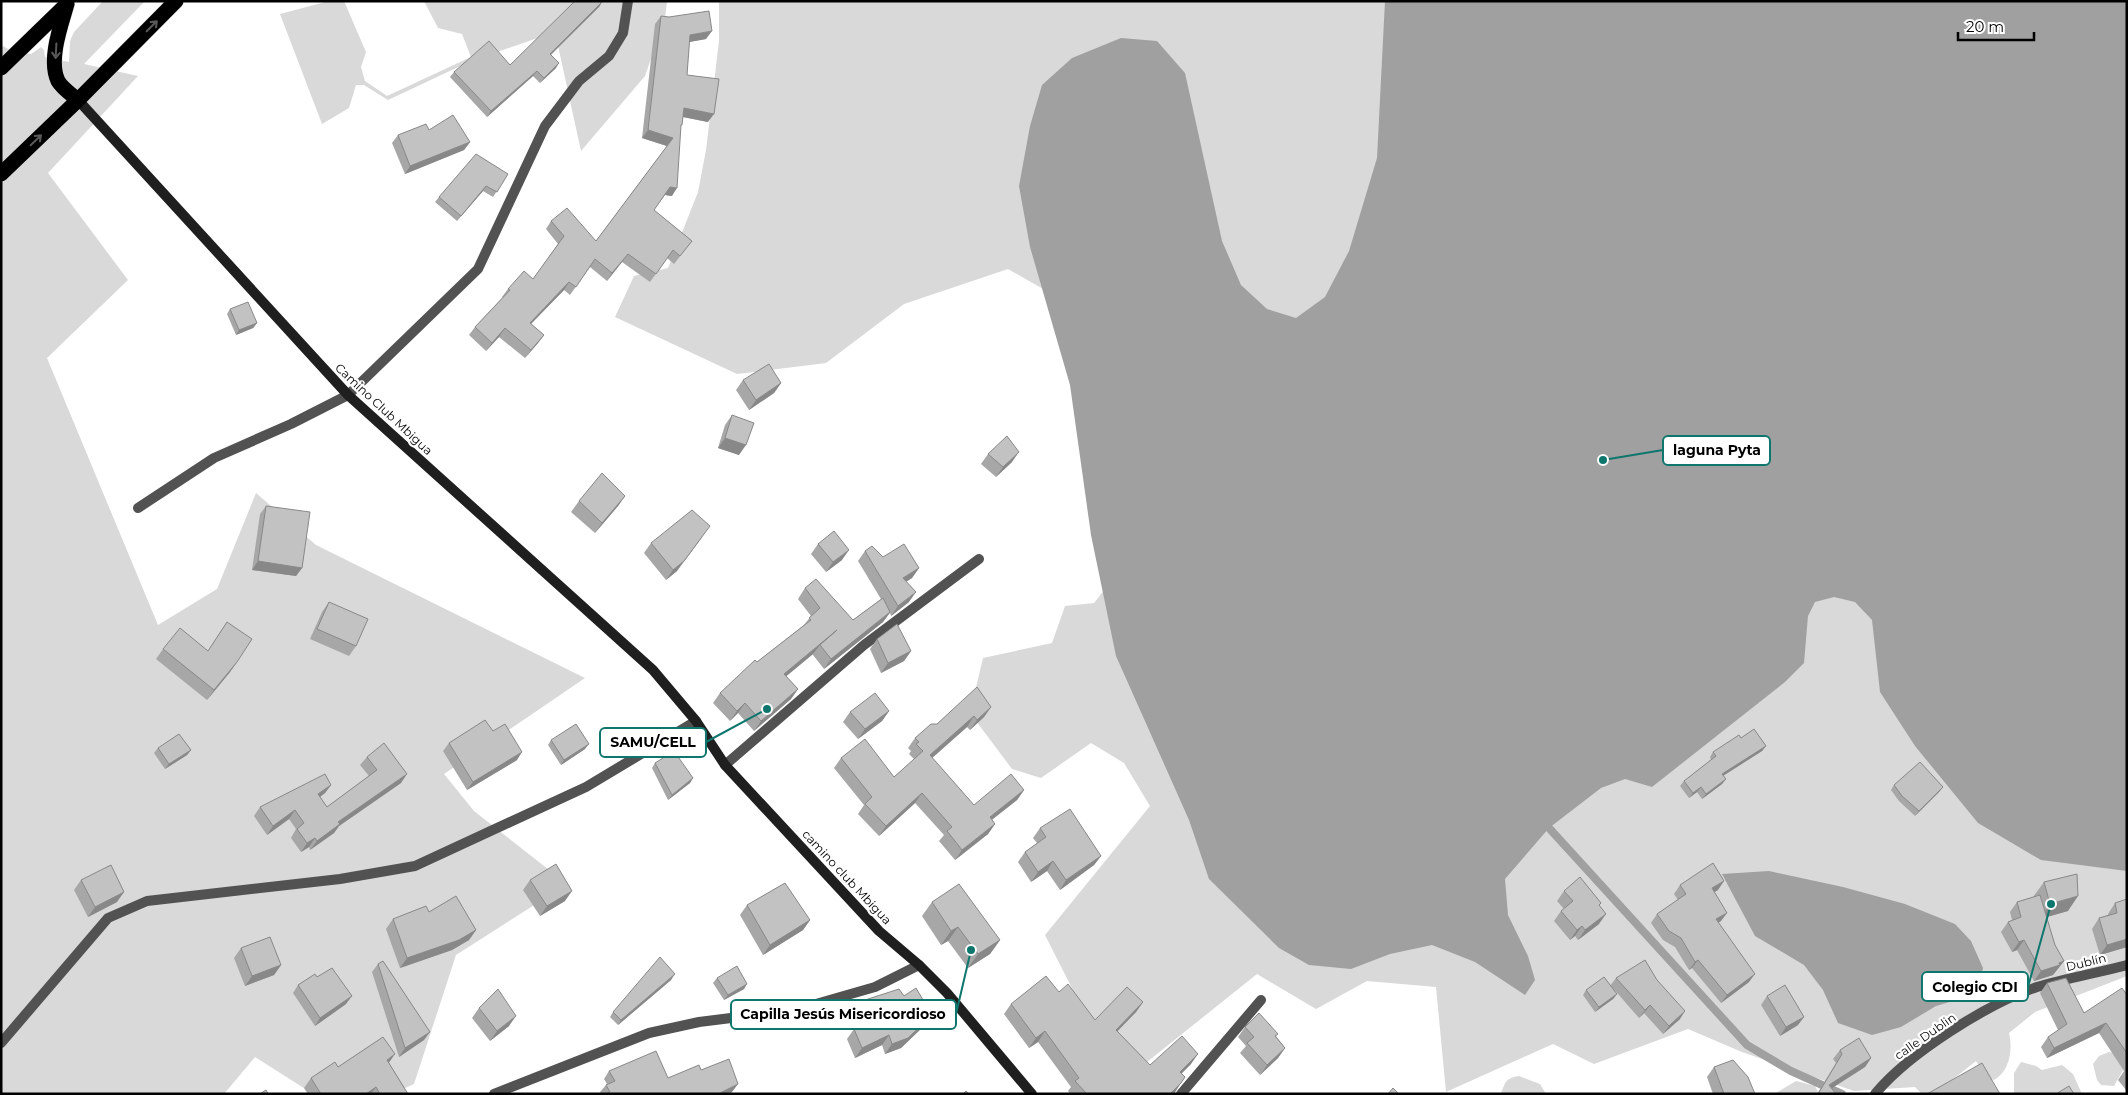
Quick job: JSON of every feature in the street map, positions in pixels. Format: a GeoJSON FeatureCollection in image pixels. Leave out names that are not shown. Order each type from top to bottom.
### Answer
{"type":"FeatureCollection","features":[{"type":"Feature","properties":{"kind":"highway"},"geometry":{"type":"LineString","coordinates":[[1,174],[78,100],[176,1]]}},
{"type":"Feature","properties":{"kind":"highway"},"geometry":{"type":"LineString","coordinates":[[68,3],[56,38],[55,65],[58,81],[78,100]]}},
{"type":"Feature","properties":{"kind":"highway"},"geometry":{"type":"LineString","coordinates":[[1,68],[68,3]]}},
{"type":"Feature","properties":{"kind":"main road","name":"Camino Club Mbigua"},"geometry":{"type":"LineString","coordinates":[[78,100],[348,395],[653,670]]}},
{"type":"Feature","properties":{"kind":"main road","name":"camino club Mbigua"},"geometry":{"type":"LineString","coordinates":[[653,670],[696,720],[725,765],[879,931],[919,965],[947,993],[1030,1093]]}},
{"type":"Feature","properties":{"kind":"street"},"geometry":{"type":"LineString","coordinates":[[138,508],[214,458],[291,424],[348,395],[478,269],[545,126],[579,81],[609,56],[623,33],[628,1]]}},
{"type":"Feature","properties":{"kind":"street"},"geometry":{"type":"LineString","coordinates":[[725,765],[864,645],[979,559]]}},
{"type":"Feature","properties":{"kind":"street"},"geometry":{"type":"LineString","coordinates":[[1,1043],[108,918],[147,901],[340,880],[415,866],[586,787],[696,720]]}},
{"type":"Feature","properties":{"kind":"street"},"geometry":{"type":"LineString","coordinates":[[494,1094],[649,1033],[700,1022],[795,1010],[875,987],[919,965]]}},
{"type":"Feature","properties":{"kind":"street","name":"Dublín"},"geometry":{"type":"LineString","coordinates":[[1995,1004],[2038,987],[2127,965]]}},
{"type":"Feature","properties":{"kind":"street"},"geometry":{"type":"LineString","coordinates":[[1181,1094],[1260,1000]]}},
{"type":"Feature","properties":{"kind":"street","name":"calle Dublin"},"geometry":{"type":"LineString","coordinates":[[1875,1094],[1886,1081],[1919,1052],[1995,1004]]}},
{"type":"Feature","properties":{"kind":"shaded area"},"geometry":{"type":"Polygon","coordinates":[[[103,1],[145,1],[84,64],[138,76],[48,173],[128,280],[47,358],[158,625],[217,589],[256,493],[316,545],[585,678],[444,774],[474,811],[567,884],[456,955],[414,1084],[392,1094],[306,1094],[307,1090],[255,1057],[224,1094],[1,1094],[1,45],[10,50],[31,54],[41,47],[44,50],[45,57],[69,62],[70,41],[74,32],[103,1]]]}},
{"type":"Feature","properties":{"kind":"shaded area"},"geometry":{"type":"Polygon","coordinates":[[[329,1],[344,1],[366,52],[361,67],[365,81],[387,96],[471,57],[462,34],[438,28],[424,1],[667,1],[665,19],[645,76],[581,151],[555,32],[471,61],[388,100],[364,85],[356,85],[349,108],[322,124],[280,14],[329,1]]]}},
{"type":"Feature","properties":{"kind":"shaded area"},"geometry":{"type":"Polygon","coordinates":[[[719,1],[2127,1],[2127,976],[2035,1012],[2009,1033],[2011,1046],[2009,1059],[2004,1071],[1994,1080],[1983,1077],[1976,1061],[1934,1094],[1921,1093],[1915,1087],[1854,1091],[1742,1052],[1688,1029],[1594,1064],[1553,1044],[1446,1092],[1436,987],[1367,981],[1316,1009],[1257,974],[1142,1066],[1081,1006],[1045,935],[1150,806],[1124,763],[1091,743],[1041,778],[1012,769],[970,713],[983,658],[1052,643],[1065,606],[1094,603],[1116,575],[1059,298],[1008,269],[904,304],[826,363],[737,374],[615,317],[634,276],[668,268],[698,192],[706,150],[719,41],[719,1]]]}},
{"type":"Feature","properties":{"kind":"shaded area"},"geometry":{"type":"Polygon","coordinates":[[[1385,1],[2127,1],[2127,871],[2041,860],[1978,823],[1915,746],[1880,692],[1872,620],[1855,602],[1834,597],[1815,602],[1808,616],[1804,663],[1785,682],[1652,787],[1625,779],[1601,788],[1549,828],[1505,879],[1508,915],[1528,956],[1535,980],[1525,995],[1475,962],[1432,945],[1390,954],[1351,969],[1309,965],[1279,948],[1209,879],[1189,820],[1116,656],[1091,535],[1070,385],[1030,247],[1019,186],[1030,126],[1042,85],[1072,58],[1121,38],[1157,41],[1185,73],[1222,241],[1241,285],[1267,309],[1296,318],[1325,297],[1349,251],[1377,158],[1385,1]]]}},
{"type":"Feature","properties":{"kind":"shaded area"},"geometry":{"type":"Polygon","coordinates":[[[1769,871],[1843,887],[1905,904],[1955,924],[1971,941],[1983,968],[1977,994],[1936,1006],[1901,1027],[1872,1035],[1838,1023],[1823,990],[1804,965],[1755,936],[1722,874],[1769,871]]]}},
{"type":"Feature","properties":{"kind":"shaded area"},"geometry":{"type":"Polygon","coordinates":[[[2109,1052],[2121,1054],[2123,1070],[2114,1086],[2101,1085],[2097,1080],[2093,1064],[2099,1056],[2109,1052]]]}},
{"type":"Feature","properties":{"kind":"shaded area"},"geometry":{"type":"Polygon","coordinates":[[[2021,1062],[2036,1066],[2042,1070],[2062,1065],[2073,1074],[2082,1094],[2014,1094],[2014,1073],[2021,1062]]]}},
{"type":"Feature","properties":{"kind":"shaded area"},"geometry":{"type":"Polygon","coordinates":[[[1519,1076],[1540,1084],[1546,1094],[1501,1094],[1507,1081],[1519,1076]]]}},
{"type":"Feature","properties":{"kind":"shaded area"},"geometry":{"type":"Polygon","coordinates":[[[1796,1081],[1815,1086],[1819,1094],[1774,1094],[1796,1081]]]}},
{"type":"Feature","properties":{"kind":"building"},"geometry":{"type":"Polygon","coordinates":[[[575,1],[602,2],[550,54],[559,63],[544,78],[537,71],[491,111],[454,72],[489,41],[510,65],[575,1]]]}},
{"type":"Feature","properties":{"kind":"building"},"geometry":{"type":"Polygon","coordinates":[[[709,11],[712,31],[690,35],[687,75],[719,79],[714,114],[684,108],[681,125],[677,188],[670,187],[654,210],[692,241],[680,256],[673,250],[656,274],[628,254],[612,273],[595,259],[576,287],[569,282],[530,323],[544,335],[531,350],[505,328],[492,343],[475,327],[510,290],[508,289],[524,271],[533,279],[564,236],[551,221],[567,208],[596,241],[673,138],[648,130],[661,16],[669,17],[709,11]]]}},
{"type":"Feature","properties":{"kind":"building"},"geometry":{"type":"Polygon","coordinates":[[[453,115],[470,142],[410,166],[398,135],[426,124],[429,130],[453,115]]]}},
{"type":"Feature","properties":{"kind":"building"},"geometry":{"type":"Polygon","coordinates":[[[476,154],[508,174],[497,192],[486,186],[461,216],[439,197],[476,154]]]}},
{"type":"Feature","properties":{"kind":"building"},"geometry":{"type":"Polygon","coordinates":[[[248,302],[257,323],[239,330],[230,309],[248,302]]]}},
{"type":"Feature","properties":{"kind":"building"},"geometry":{"type":"Polygon","coordinates":[[[769,364],[781,383],[756,400],[743,380],[769,364]]]}},
{"type":"Feature","properties":{"kind":"building"},"geometry":{"type":"Polygon","coordinates":[[[732,415],[754,423],[746,445],[725,438],[732,415]]]}},
{"type":"Feature","properties":{"kind":"building"},"geometry":{"type":"Polygon","coordinates":[[[1007,436],[1019,452],[1003,467],[988,454],[1007,436]]]}},
{"type":"Feature","properties":{"kind":"building"},"geometry":{"type":"Polygon","coordinates":[[[602,473],[625,496],[602,523],[579,501],[602,473]]]}},
{"type":"Feature","properties":{"kind":"building"},"geometry":{"type":"Polygon","coordinates":[[[266,506],[310,512],[302,568],[258,561],[266,506]]]}},
{"type":"Feature","properties":{"kind":"building"},"geometry":{"type":"Polygon","coordinates":[[[692,510],[710,526],[684,561],[673,570],[651,543],[692,510]]]}},
{"type":"Feature","properties":{"kind":"building"},"geometry":{"type":"Polygon","coordinates":[[[834,531],[849,550],[833,562],[818,544],[834,531]]]}},
{"type":"Feature","properties":{"kind":"building"},"geometry":{"type":"Polygon","coordinates":[[[904,544],[919,568],[903,578],[916,592],[898,606],[865,551],[872,546],[883,557],[904,544]]]}},
{"type":"Feature","properties":{"kind":"building"},"geometry":{"type":"Polygon","coordinates":[[[816,579],[853,620],[883,598],[890,612],[831,659],[820,645],[837,630],[784,674],[798,689],[761,721],[745,703],[737,711],[720,693],[755,660],[757,662],[811,620],[809,618],[820,608],[805,588],[816,579]]]}},
{"type":"Feature","properties":{"kind":"building"},"geometry":{"type":"Polygon","coordinates":[[[329,602],[368,619],[356,646],[317,629],[329,602]]]}},
{"type":"Feature","properties":{"kind":"building"},"geometry":{"type":"Polygon","coordinates":[[[227,622],[252,639],[237,662],[214,690],[163,649],[180,628],[208,651],[227,622]]]}},
{"type":"Feature","properties":{"kind":"building"},"geometry":{"type":"Polygon","coordinates":[[[897,624],[911,651],[888,663],[877,639],[897,624]]]}},
{"type":"Feature","properties":{"kind":"building"},"geometry":{"type":"Polygon","coordinates":[[[977,687],[991,707],[977,720],[974,716],[930,755],[974,805],[1011,774],[1024,790],[990,817],[995,824],[962,850],[947,831],[952,827],[922,793],[886,826],[865,804],[872,797],[841,758],[865,739],[894,777],[923,751],[916,744],[919,742],[915,738],[931,724],[937,724],[977,687]]]}},
{"type":"Feature","properties":{"kind":"building"},"geometry":{"type":"Polygon","coordinates":[[[875,693],[889,711],[865,729],[850,712],[875,693]]]}},
{"type":"Feature","properties":{"kind":"building"},"geometry":{"type":"Polygon","coordinates":[[[485,720],[493,731],[505,724],[522,752],[473,782],[449,743],[485,720]]]}},
{"type":"Feature","properties":{"kind":"building"},"geometry":{"type":"Polygon","coordinates":[[[576,724],[589,744],[564,760],[551,740],[576,724]]]}},
{"type":"Feature","properties":{"kind":"building"},"geometry":{"type":"Polygon","coordinates":[[[1754,729],[1766,746],[1722,774],[1726,779],[1706,794],[1701,787],[1693,793],[1684,781],[1716,756],[1713,752],[1739,735],[1741,738],[1754,729]]]}},
{"type":"Feature","properties":{"kind":"building"},"geometry":{"type":"Polygon","coordinates":[[[179,734],[191,750],[169,764],[158,748],[179,734]]]}},
{"type":"Feature","properties":{"kind":"building"},"geometry":{"type":"Polygon","coordinates":[[[384,743],[407,774],[338,822],[340,824],[317,841],[315,838],[307,843],[297,829],[304,823],[295,810],[273,826],[260,807],[325,774],[331,785],[318,794],[327,807],[377,770],[367,757],[384,743]]]}},
{"type":"Feature","properties":{"kind":"building"},"geometry":{"type":"Polygon","coordinates":[[[674,751],[693,778],[672,795],[655,763],[674,751]]]}},
{"type":"Feature","properties":{"kind":"building"},"geometry":{"type":"Polygon","coordinates":[[[1920,762],[1943,787],[1919,811],[1902,796],[1894,785],[1920,762]]]}},
{"type":"Feature","properties":{"kind":"building"},"geometry":{"type":"Polygon","coordinates":[[[1070,809],[1101,856],[1066,880],[1053,861],[1038,872],[1025,852],[1046,837],[1040,828],[1070,809]]]}},
{"type":"Feature","properties":{"kind":"building"},"geometry":{"type":"Polygon","coordinates":[[[1713,863],[1724,881],[1712,888],[1727,913],[1716,919],[1755,974],[1727,995],[1698,960],[1695,962],[1681,938],[1669,931],[1657,914],[1686,894],[1680,885],[1713,863]]]}},
{"type":"Feature","properties":{"kind":"building"},"geometry":{"type":"Polygon","coordinates":[[[556,864],[572,891],[547,906],[530,880],[556,864]]]}},
{"type":"Feature","properties":{"kind":"building"},"geometry":{"type":"Polygon","coordinates":[[[111,865],[124,892],[95,907],[81,880],[111,865]]]}},
{"type":"Feature","properties":{"kind":"building"},"geometry":{"type":"Polygon","coordinates":[[[2077,874],[2078,896],[2050,904],[2044,882],[2077,874]]]}},
{"type":"Feature","properties":{"kind":"building"},"geometry":{"type":"Polygon","coordinates":[[[1580,877],[1601,903],[1599,905],[1606,914],[1585,930],[1582,926],[1577,930],[1561,911],[1573,901],[1564,891],[1580,877]]]}},
{"type":"Feature","properties":{"kind":"building"},"geometry":{"type":"Polygon","coordinates":[[[785,883],[810,920],[770,945],[747,905],[785,883]]]}},
{"type":"Feature","properties":{"kind":"building"},"geometry":{"type":"Polygon","coordinates":[[[959,884],[1000,940],[978,954],[958,927],[951,931],[932,902],[959,884]]]}},
{"type":"Feature","properties":{"kind":"building"},"geometry":{"type":"Polygon","coordinates":[[[2040,895],[2055,945],[2064,961],[2059,963],[2060,965],[2041,971],[2024,940],[2019,942],[2008,922],[2021,917],[2017,902],[2040,895]]]}},
{"type":"Feature","properties":{"kind":"building"},"geometry":{"type":"Polygon","coordinates":[[[456,896],[476,930],[459,940],[407,958],[393,919],[426,906],[429,912],[456,896]]]}},
{"type":"Feature","properties":{"kind":"building"},"geometry":{"type":"Polygon","coordinates":[[[2127,899],[2127,939],[2107,945],[2099,918],[2117,913],[2115,903],[2127,899]]]}},
{"type":"Feature","properties":{"kind":"building"},"geometry":{"type":"Polygon","coordinates":[[[270,937],[281,965],[252,976],[241,948],[270,937]]]}},
{"type":"Feature","properties":{"kind":"building"},"geometry":{"type":"Polygon","coordinates":[[[660,957],[675,974],[621,1020],[613,1012],[660,957]]]}},
{"type":"Feature","properties":{"kind":"building"},"geometry":{"type":"Polygon","coordinates":[[[1645,960],[1657,980],[1685,1011],[1669,1026],[1650,1005],[1645,1010],[1616,978],[1645,960]]]}},
{"type":"Feature","properties":{"kind":"building"},"geometry":{"type":"Polygon","coordinates":[[[383,961],[430,1032],[405,1048],[378,964],[383,961]]]}},
{"type":"Feature","properties":{"kind":"building"},"geometry":{"type":"Polygon","coordinates":[[[737,966],[747,984],[728,995],[717,978],[737,966]]]}},
{"type":"Feature","properties":{"kind":"building"},"geometry":{"type":"Polygon","coordinates":[[[332,968],[352,996],[320,1018],[298,985],[315,974],[317,977],[332,968]]]}},
{"type":"Feature","properties":{"kind":"building"},"geometry":{"type":"Polygon","coordinates":[[[1046,976],[1059,992],[1068,984],[1095,1020],[1127,987],[1143,1002],[1116,1030],[1150,1065],[1182,1036],[1198,1054],[1180,1072],[1185,1077],[1181,1083],[1170,1094],[1087,1094],[1075,1081],[1079,1078],[1045,1031],[1036,1038],[1011,1004],[1046,976]]]}},
{"type":"Feature","properties":{"kind":"building"},"geometry":{"type":"Polygon","coordinates":[[[1604,977],[1617,994],[1599,1007],[1586,990],[1604,977]]]}},
{"type":"Feature","properties":{"kind":"building"},"geometry":{"type":"Polygon","coordinates":[[[2066,978],[2084,1013],[2122,988],[2127,995],[2127,1053],[2106,1023],[2054,1048],[2048,1037],[2067,1024],[2047,983],[2066,978]]]}},
{"type":"Feature","properties":{"kind":"building"},"geometry":{"type":"Polygon","coordinates":[[[1785,985],[1804,1017],[1786,1027],[1767,996],[1785,985]]]}},
{"type":"Feature","properties":{"kind":"building"},"geometry":{"type":"Polygon","coordinates":[[[916,988],[932,1015],[908,1038],[892,1044],[889,1035],[862,1048],[854,1029],[872,1020],[865,1000],[899,989],[904,996],[916,988]]]}},
{"type":"Feature","properties":{"kind":"building"},"geometry":{"type":"Polygon","coordinates":[[[498,989],[516,1016],[497,1031],[479,1008],[498,989]]]}},
{"type":"Feature","properties":{"kind":"building"},"geometry":{"type":"Polygon","coordinates":[[[1259,1013],[1278,1034],[1275,1036],[1285,1048],[1267,1065],[1247,1043],[1254,1037],[1245,1027],[1259,1013]]]}},
{"type":"Feature","properties":{"kind":"building"},"geometry":{"type":"Polygon","coordinates":[[[383,1037],[395,1054],[387,1060],[408,1094],[380,1094],[376,1087],[366,1094],[321,1094],[311,1078],[335,1062],[338,1067],[383,1037]]]}},
{"type":"Feature","properties":{"kind":"building"},"geometry":{"type":"Polygon","coordinates":[[[1859,1038],[1871,1058],[1829,1085],[1836,1094],[1818,1094],[1842,1054],[1840,1050],[1859,1038]]]}},
{"type":"Feature","properties":{"kind":"building"},"geometry":{"type":"Polygon","coordinates":[[[656,1051],[668,1078],[699,1065],[701,1070],[729,1059],[738,1084],[718,1094],[606,1094],[610,1092],[606,1085],[615,1081],[609,1071],[656,1051]]]}},
{"type":"Feature","properties":{"kind":"building"},"geometry":{"type":"Polygon","coordinates":[[[1733,1060],[1748,1077],[1755,1094],[1724,1094],[1714,1067],[1733,1060]]]}},
{"type":"Feature","properties":{"kind":"building"},"geometry":{"type":"Polygon","coordinates":[[[1982,1063],[2000,1094],[1927,1094],[1982,1063]]]}},
{"type":"Feature","properties":{"kind":"building"},"geometry":{"type":"Polygon","coordinates":[[[2069,1086],[2074,1094],[2056,1094],[2069,1086]]]}},
{"type":"Feature","properties":{"kind":"building"},"geometry":{"type":"Polygon","coordinates":[[[1393,1088],[1399,1094],[1388,1094],[1393,1088]]]}},
{"type":"Feature","properties":{"kind":"building"},"geometry":{"type":"Polygon","coordinates":[[[266,1090],[268,1094],[260,1094],[266,1090]]]}},
{"type":"Feature","properties":{"kind":"waterway"},"geometry":{"type":"LineString","coordinates":[[1549,828],[1747,1045],[1791,1071],[1842,1094]]}},
{"type":"Feature","properties":{"kind":"place","name":"laguna Pyta"},"geometry":{"type":"Point","coordinates":[1603,460]}},
{"type":"Feature","properties":{"kind":"place","name":"SAMU/CELL"},"geometry":{"type":"Point","coordinates":[767,709]}},
{"type":"Feature","properties":{"kind":"place","name":"Colegio CDI"},"geometry":{"type":"Point","coordinates":[2051,904]}},
{"type":"Feature","properties":{"kind":"place","name":"Capilla Jesús Misericordioso"},"geometry":{"type":"Point","coordinates":[971,950]}}]}
